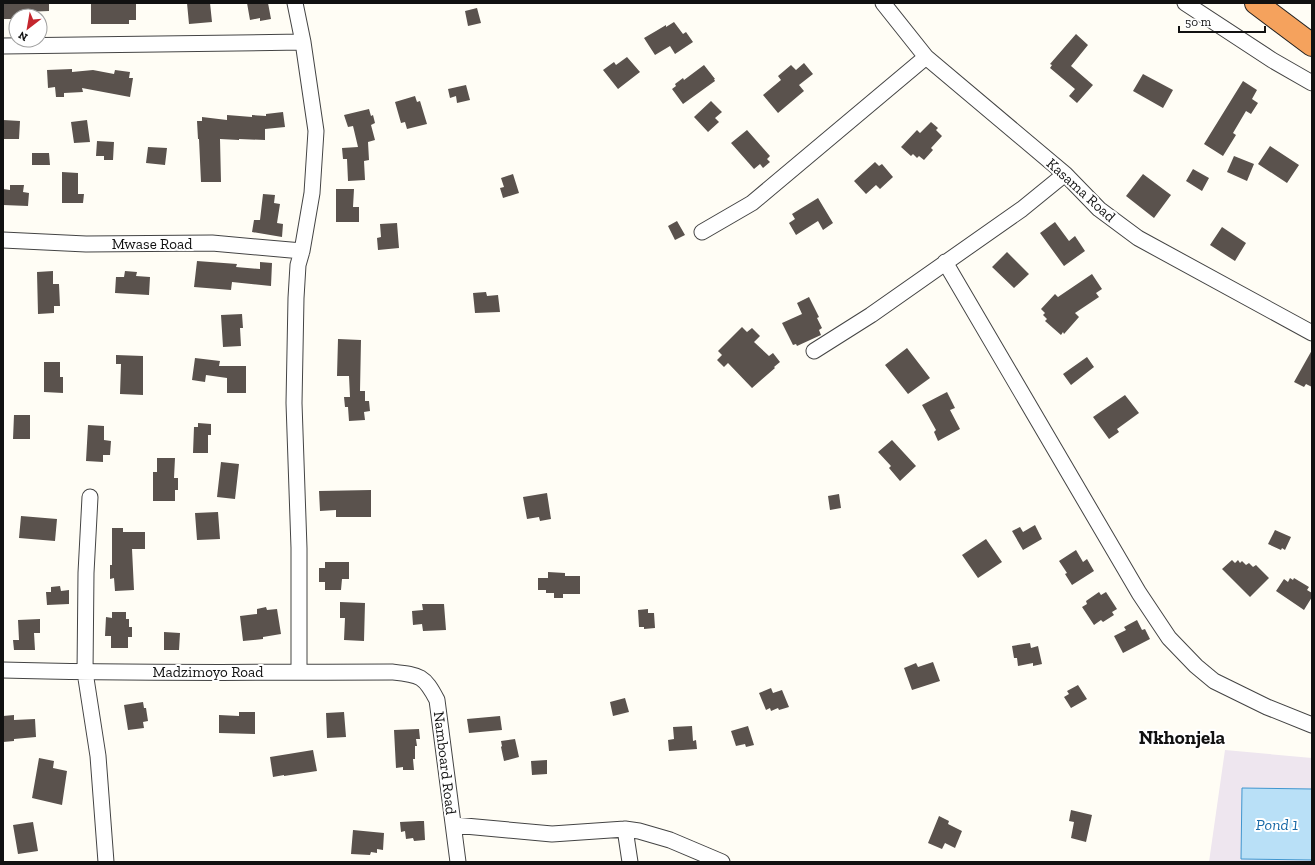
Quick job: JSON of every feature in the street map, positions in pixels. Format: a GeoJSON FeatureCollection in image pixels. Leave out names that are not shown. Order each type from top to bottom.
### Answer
{"type":"FeatureCollection","features":[{"type":"Feature","properties":{"kind":"highway"},"geometry":{"type":"LineString","coordinates":[[1256,3],[1312,45]]}},
{"type":"Feature","properties":{"kind":"street"},"geometry":{"type":"LineString","coordinates":[[295,3],[303,42],[316,131],[312,193],[302,251],[298,265],[294,403],[300,548],[299,672]]}},
{"type":"Feature","properties":{"kind":"street","name":"Kasama Road"},"geometry":{"type":"LineString","coordinates":[[883,3],[926,57],[1065,174],[1099,208],[1138,238],[1312,333]]}},
{"type":"Feature","properties":{"kind":"street"},"geometry":{"type":"LineString","coordinates":[[1185,3],[1272,60],[1312,83]]}},
{"type":"Feature","properties":{"kind":"street"},"geometry":{"type":"LineString","coordinates":[[3,46],[303,42]]}},
{"type":"Feature","properties":{"kind":"street"},"geometry":{"type":"LineString","coordinates":[[702,232],[752,203],[926,57]]}},
{"type":"Feature","properties":{"kind":"street"},"geometry":{"type":"LineString","coordinates":[[814,351],[871,315],[1022,209],[1065,174]]}},
{"type":"Feature","properties":{"kind":"street","name":"Mwase Road"},"geometry":{"type":"LineString","coordinates":[[3,240],[86,244],[212,243],[302,251]]}},
{"type":"Feature","properties":{"kind":"street"},"geometry":{"type":"LineString","coordinates":[[945,262],[1139,593],[1169,638],[1196,666],[1214,681],[1267,707],[1312,725]]}},
{"type":"Feature","properties":{"kind":"street"},"geometry":{"type":"LineString","coordinates":[[90,497],[86,573],[85,672],[98,756],[106,862]]}},
{"type":"Feature","properties":{"kind":"street","name":"Madzimoyo Road"},"geometry":{"type":"LineString","coordinates":[[3,670],[85,672],[392,672],[413,674]]}},
{"type":"Feature","properties":{"kind":"street","name":"Namboard Road"},"geometry":{"type":"LineString","coordinates":[[413,674],[422,678],[429,684],[437,700],[458,862]]}},
{"type":"Feature","properties":{"kind":"street"},"geometry":{"type":"LineString","coordinates":[[454,825],[552,834],[625,829],[639,831],[670,840],[722,862]]}},
{"type":"Feature","properties":{"kind":"street"},"geometry":{"type":"LineString","coordinates":[[625,829],[630,862]]}},
{"type":"Feature","properties":{"kind":"shaded area"},"geometry":{"type":"Polygon","coordinates":[[[1225,750],[1312,758],[1312,862],[1209,862],[1225,750]]]}},
{"type":"Feature","properties":{"kind":"water","name":"Pond 1"},"geometry":{"type":"Polygon","coordinates":[[[1242,788],[1312,789],[1312,860],[1241,859],[1242,788]]]}},
{"type":"Feature","properties":{"kind":"building"},"geometry":{"type":"Polygon","coordinates":[[[4,3],[49,3],[49,11],[48,8],[8,8],[8,19],[4,19],[4,3]]]}},
{"type":"Feature","properties":{"kind":"building"},"geometry":{"type":"Polygon","coordinates":[[[91,3],[136,3],[136,20],[129,20],[129,24],[91,24],[91,3]]]}},
{"type":"Feature","properties":{"kind":"building"},"geometry":{"type":"Polygon","coordinates":[[[187,3],[210,3],[212,22],[189,24],[187,3]]]}},
{"type":"Feature","properties":{"kind":"building"},"geometry":{"type":"Polygon","coordinates":[[[247,3],[268,3],[271,19],[260,21],[260,18],[250,20],[247,3]]]}},
{"type":"Feature","properties":{"kind":"building"},"geometry":{"type":"Polygon","coordinates":[[[477,8],[481,23],[468,26],[465,11],[477,8]]]}},
{"type":"Feature","properties":{"kind":"building"},"geometry":{"type":"Polygon","coordinates":[[[674,22],[683,34],[686,32],[693,42],[675,54],[670,46],[655,55],[644,38],[674,22]]]}},
{"type":"Feature","properties":{"kind":"building"},"geometry":{"type":"Polygon","coordinates":[[[1076,34],[1088,45],[1071,66],[1093,85],[1077,103],[1069,96],[1075,89],[1050,68],[1052,65],[1050,64],[1076,34]]]}},
{"type":"Feature","properties":{"kind":"building"},"geometry":{"type":"Polygon","coordinates":[[[627,57],[640,72],[618,89],[603,70],[614,62],[616,65],[627,57]]]}},
{"type":"Feature","properties":{"kind":"building"},"geometry":{"type":"Polygon","coordinates":[[[804,63],[813,74],[799,85],[804,91],[778,113],[763,95],[781,80],[778,76],[791,65],[796,70],[804,63]]]}},
{"type":"Feature","properties":{"kind":"building"},"geometry":{"type":"Polygon","coordinates":[[[704,65],[715,81],[683,104],[672,89],[676,86],[675,84],[683,78],[684,80],[704,65]]]}},
{"type":"Feature","properties":{"kind":"building"},"geometry":{"type":"Polygon","coordinates":[[[72,69],[72,72],[93,70],[114,74],[115,70],[130,72],[129,78],[133,78],[130,97],[82,88],[83,92],[64,93],[64,97],[56,97],[55,87],[48,88],[47,70],[72,69]]]}},
{"type":"Feature","properties":{"kind":"building"},"geometry":{"type":"Polygon","coordinates":[[[1143,74],[1173,90],[1163,108],[1133,91],[1143,74]]]}},
{"type":"Feature","properties":{"kind":"building"},"geometry":{"type":"Polygon","coordinates":[[[1243,81],[1257,90],[1252,99],[1258,103],[1251,114],[1246,111],[1233,133],[1236,135],[1223,156],[1204,144],[1243,81]]]}},
{"type":"Feature","properties":{"kind":"building"},"geometry":{"type":"Polygon","coordinates":[[[466,85],[470,100],[457,103],[456,96],[450,98],[448,89],[466,85]]]}},
{"type":"Feature","properties":{"kind":"building"},"geometry":{"type":"Polygon","coordinates":[[[415,96],[417,102],[420,101],[427,124],[407,129],[405,122],[401,123],[395,102],[415,96]]]}},
{"type":"Feature","properties":{"kind":"building"},"geometry":{"type":"Polygon","coordinates":[[[711,101],[722,112],[715,118],[719,122],[708,132],[694,117],[711,101]]]}},
{"type":"Feature","properties":{"kind":"building"},"geometry":{"type":"Polygon","coordinates":[[[369,109],[371,116],[373,115],[375,123],[371,125],[375,140],[368,142],[369,160],[364,161],[365,180],[348,181],[347,159],[343,159],[342,148],[358,147],[353,126],[348,127],[344,115],[369,109]]]}},
{"type":"Feature","properties":{"kind":"building"},"geometry":{"type":"Polygon","coordinates":[[[283,112],[285,127],[265,129],[265,140],[220,139],[221,182],[201,182],[197,121],[202,121],[202,117],[227,120],[227,115],[252,117],[252,115],[266,116],[266,114],[283,112]]]}},
{"type":"Feature","properties":{"kind":"building"},"geometry":{"type":"Polygon","coordinates":[[[3,120],[20,121],[19,139],[3,139],[3,120]]]}},
{"type":"Feature","properties":{"kind":"building"},"geometry":{"type":"Polygon","coordinates":[[[87,120],[90,142],[74,143],[71,122],[87,120]]]}},
{"type":"Feature","properties":{"kind":"building"},"geometry":{"type":"Polygon","coordinates":[[[931,122],[938,128],[936,130],[942,136],[931,148],[933,150],[924,160],[919,156],[917,158],[913,154],[911,156],[901,147],[917,130],[920,133],[931,122]]]}},
{"type":"Feature","properties":{"kind":"building"},"geometry":{"type":"Polygon","coordinates":[[[747,130],[770,156],[767,159],[770,162],[763,168],[760,164],[754,169],[731,143],[747,130]]]}},
{"type":"Feature","properties":{"kind":"building"},"geometry":{"type":"Polygon","coordinates":[[[97,141],[114,142],[113,160],[104,160],[104,156],[96,156],[97,141]]]}},
{"type":"Feature","properties":{"kind":"building"},"geometry":{"type":"Polygon","coordinates":[[[1270,146],[1299,165],[1287,183],[1258,164],[1270,146]]]}},
{"type":"Feature","properties":{"kind":"building"},"geometry":{"type":"Polygon","coordinates":[[[148,147],[167,148],[165,165],[146,163],[148,147]]]}},
{"type":"Feature","properties":{"kind":"building"},"geometry":{"type":"Polygon","coordinates":[[[32,153],[49,153],[50,165],[32,165],[32,153]]]}},
{"type":"Feature","properties":{"kind":"building"},"geometry":{"type":"Polygon","coordinates":[[[1234,156],[1254,164],[1247,181],[1227,172],[1234,156]]]}},
{"type":"Feature","properties":{"kind":"building"},"geometry":{"type":"Polygon","coordinates":[[[875,162],[879,166],[882,164],[893,177],[880,189],[876,185],[866,194],[854,181],[875,162]]]}},
{"type":"Feature","properties":{"kind":"building"},"geometry":{"type":"Polygon","coordinates":[[[1193,169],[1209,178],[1202,191],[1186,181],[1193,169]]]}},
{"type":"Feature","properties":{"kind":"building"},"geometry":{"type":"Polygon","coordinates":[[[62,172],[78,173],[78,194],[84,194],[83,203],[62,203],[62,172]]]}},
{"type":"Feature","properties":{"kind":"building"},"geometry":{"type":"Polygon","coordinates":[[[513,174],[519,193],[503,198],[500,188],[504,187],[501,178],[513,174]]]}},
{"type":"Feature","properties":{"kind":"building"},"geometry":{"type":"Polygon","coordinates":[[[1143,174],[1171,195],[1154,218],[1126,196],[1143,174]]]}},
{"type":"Feature","properties":{"kind":"building"},"geometry":{"type":"Polygon","coordinates":[[[10,185],[24,185],[23,192],[29,193],[28,206],[3,205],[3,189],[10,190],[10,185]]]}},
{"type":"Feature","properties":{"kind":"building"},"geometry":{"type":"Polygon","coordinates":[[[336,189],[354,189],[353,207],[359,207],[359,222],[336,222],[336,189]]]}},
{"type":"Feature","properties":{"kind":"building"},"geometry":{"type":"Polygon","coordinates":[[[263,194],[275,195],[274,203],[280,204],[277,223],[283,224],[282,237],[252,232],[254,220],[260,220],[263,194]]]}},
{"type":"Feature","properties":{"kind":"building"},"geometry":{"type":"Polygon","coordinates":[[[818,198],[833,223],[823,230],[818,221],[796,235],[789,223],[795,219],[792,214],[818,198]]]}},
{"type":"Feature","properties":{"kind":"building"},"geometry":{"type":"Polygon","coordinates":[[[677,221],[685,235],[675,240],[668,226],[677,221]]]}},
{"type":"Feature","properties":{"kind":"building"},"geometry":{"type":"Polygon","coordinates":[[[1055,222],[1069,241],[1075,236],[1085,251],[1064,266],[1040,233],[1055,222]]]}},
{"type":"Feature","properties":{"kind":"building"},"geometry":{"type":"Polygon","coordinates":[[[397,223],[399,248],[378,250],[377,238],[381,237],[380,224],[397,223]]]}},
{"type":"Feature","properties":{"kind":"building"},"geometry":{"type":"Polygon","coordinates":[[[1222,227],[1246,243],[1235,261],[1210,245],[1222,227]]]}},
{"type":"Feature","properties":{"kind":"building"},"geometry":{"type":"Polygon","coordinates":[[[1007,252],[1029,274],[1014,288],[992,267],[1007,252]]]}},
{"type":"Feature","properties":{"kind":"building"},"geometry":{"type":"Polygon","coordinates":[[[197,261],[237,264],[236,267],[260,269],[260,262],[272,263],[271,286],[232,282],[231,290],[194,287],[197,261]]]}},
{"type":"Feature","properties":{"kind":"building"},"geometry":{"type":"Polygon","coordinates":[[[53,271],[53,284],[59,284],[60,306],[54,306],[54,313],[38,314],[37,272],[53,271]]]}},
{"type":"Feature","properties":{"kind":"building"},"geometry":{"type":"Polygon","coordinates":[[[125,271],[137,272],[136,276],[150,277],[149,295],[115,293],[116,277],[124,277],[125,271]]]}},
{"type":"Feature","properties":{"kind":"building"},"geometry":{"type":"Polygon","coordinates":[[[1092,274],[1102,289],[1096,293],[1099,297],[1075,313],[1079,317],[1064,334],[1063,332],[1061,335],[1045,321],[1047,319],[1043,315],[1045,313],[1041,309],[1055,294],[1058,297],[1092,274]]]}},
{"type":"Feature","properties":{"kind":"building"},"geometry":{"type":"Polygon","coordinates":[[[486,292],[487,296],[498,295],[500,312],[475,313],[473,293],[486,292]]]}},
{"type":"Feature","properties":{"kind":"building"},"geometry":{"type":"Polygon","coordinates":[[[809,297],[819,317],[817,318],[822,328],[819,330],[821,335],[797,346],[796,344],[793,345],[782,323],[802,314],[797,303],[809,297]]]}},
{"type":"Feature","properties":{"kind":"building"},"geometry":{"type":"Polygon","coordinates":[[[242,314],[243,328],[240,328],[241,346],[223,347],[221,315],[242,314]]]}},
{"type":"Feature","properties":{"kind":"building"},"geometry":{"type":"Polygon","coordinates":[[[742,327],[747,332],[752,328],[760,336],[754,342],[769,356],[773,353],[780,362],[752,388],[728,363],[724,367],[717,360],[722,355],[718,351],[742,327]]]}},
{"type":"Feature","properties":{"kind":"building"},"geometry":{"type":"Polygon","coordinates":[[[338,339],[361,340],[360,391],[365,391],[365,401],[369,401],[370,411],[364,412],[365,420],[349,421],[348,407],[345,407],[344,397],[350,397],[349,376],[337,376],[338,339]]]}},
{"type":"Feature","properties":{"kind":"building"},"geometry":{"type":"Polygon","coordinates":[[[907,348],[930,378],[908,394],[885,365],[907,348]]]}},
{"type":"Feature","properties":{"kind":"building"},"geometry":{"type":"Polygon","coordinates":[[[1312,350],[1312,387],[1306,384],[1304,387],[1294,382],[1312,350]]]}},
{"type":"Feature","properties":{"kind":"building"},"geometry":{"type":"Polygon","coordinates":[[[116,355],[143,356],[143,395],[120,394],[121,364],[116,364],[116,355]]]}},
{"type":"Feature","properties":{"kind":"building"},"geometry":{"type":"Polygon","coordinates":[[[1087,357],[1094,367],[1071,385],[1063,374],[1087,357]]]}},
{"type":"Feature","properties":{"kind":"building"},"geometry":{"type":"Polygon","coordinates":[[[195,358],[220,361],[219,366],[246,366],[246,393],[227,393],[227,378],[206,375],[205,382],[192,380],[195,358]]]}},
{"type":"Feature","properties":{"kind":"building"},"geometry":{"type":"Polygon","coordinates":[[[44,362],[60,362],[60,377],[63,377],[63,393],[44,392],[44,362]]]}},
{"type":"Feature","properties":{"kind":"building"},"geometry":{"type":"Polygon","coordinates":[[[947,392],[955,408],[950,410],[960,429],[938,441],[934,432],[936,430],[922,405],[947,392]]]}},
{"type":"Feature","properties":{"kind":"building"},"geometry":{"type":"Polygon","coordinates":[[[1125,395],[1139,413],[1117,429],[1119,432],[1109,439],[1093,417],[1125,395]]]}},
{"type":"Feature","properties":{"kind":"building"},"geometry":{"type":"Polygon","coordinates":[[[14,415],[30,415],[30,439],[13,439],[14,415]]]}},
{"type":"Feature","properties":{"kind":"building"},"geometry":{"type":"Polygon","coordinates":[[[198,423],[211,424],[211,435],[208,435],[208,453],[193,453],[194,427],[198,427],[198,423]]]}},
{"type":"Feature","properties":{"kind":"building"},"geometry":{"type":"Polygon","coordinates":[[[88,425],[104,426],[104,440],[111,441],[110,455],[103,455],[103,462],[86,461],[88,425]]]}},
{"type":"Feature","properties":{"kind":"building"},"geometry":{"type":"Polygon","coordinates":[[[892,440],[916,466],[900,481],[889,468],[891,466],[878,452],[892,440]]]}},
{"type":"Feature","properties":{"kind":"building"},"geometry":{"type":"Polygon","coordinates":[[[157,458],[175,458],[174,478],[178,478],[178,490],[175,490],[175,501],[153,501],[153,472],[157,472],[157,458]]]}},
{"type":"Feature","properties":{"kind":"building"},"geometry":{"type":"Polygon","coordinates":[[[221,462],[239,464],[235,499],[217,497],[221,462]]]}},
{"type":"Feature","properties":{"kind":"building"},"geometry":{"type":"Polygon","coordinates":[[[371,490],[371,517],[336,517],[336,510],[320,511],[319,491],[371,490]]]}},
{"type":"Feature","properties":{"kind":"building"},"geometry":{"type":"Polygon","coordinates":[[[547,493],[551,519],[540,521],[539,517],[527,519],[523,497],[547,493]]]}},
{"type":"Feature","properties":{"kind":"building"},"geometry":{"type":"Polygon","coordinates":[[[839,494],[841,508],[830,510],[828,496],[839,494]]]}},
{"type":"Feature","properties":{"kind":"building"},"geometry":{"type":"Polygon","coordinates":[[[218,512],[220,539],[197,540],[195,513],[218,512]]]}},
{"type":"Feature","properties":{"kind":"building"},"geometry":{"type":"Polygon","coordinates":[[[21,516],[57,519],[55,541],[19,538],[21,516]]]}},
{"type":"Feature","properties":{"kind":"building"},"geometry":{"type":"Polygon","coordinates":[[[1035,525],[1042,539],[1023,550],[1012,531],[1020,527],[1023,532],[1035,525]]]}},
{"type":"Feature","properties":{"kind":"building"},"geometry":{"type":"Polygon","coordinates":[[[112,528],[123,528],[123,532],[145,532],[145,549],[132,549],[134,590],[115,591],[114,578],[110,579],[110,565],[112,565],[112,528]]]}},
{"type":"Feature","properties":{"kind":"building"},"geometry":{"type":"Polygon","coordinates":[[[1275,530],[1291,537],[1285,550],[1282,548],[1281,550],[1268,544],[1275,530]]]}},
{"type":"Feature","properties":{"kind":"building"},"geometry":{"type":"Polygon","coordinates":[[[986,539],[1002,562],[978,578],[962,555],[986,539]]]}},
{"type":"Feature","properties":{"kind":"building"},"geometry":{"type":"Polygon","coordinates":[[[1076,550],[1083,562],[1087,559],[1094,571],[1072,585],[1065,574],[1067,573],[1059,561],[1076,550]]]}},
{"type":"Feature","properties":{"kind":"building"},"geometry":{"type":"Polygon","coordinates":[[[1232,560],[1235,563],[1238,560],[1240,563],[1242,561],[1246,565],[1249,563],[1253,567],[1256,565],[1269,578],[1250,597],[1222,569],[1232,560]]]}},
{"type":"Feature","properties":{"kind":"building"},"geometry":{"type":"Polygon","coordinates":[[[325,562],[349,562],[349,579],[342,579],[341,590],[325,590],[325,582],[319,582],[319,568],[325,568],[325,562]]]}},
{"type":"Feature","properties":{"kind":"building"},"geometry":{"type":"Polygon","coordinates":[[[548,572],[565,573],[565,576],[580,576],[580,594],[563,594],[563,598],[554,598],[554,593],[546,593],[546,590],[538,590],[538,578],[548,578],[548,572]]]}},
{"type":"Feature","properties":{"kind":"building"},"geometry":{"type":"Polygon","coordinates":[[[1290,578],[1293,580],[1294,578],[1309,587],[1307,590],[1312,593],[1312,597],[1304,610],[1276,591],[1284,579],[1288,582],[1290,578]]]}},
{"type":"Feature","properties":{"kind":"building"},"geometry":{"type":"Polygon","coordinates":[[[60,586],[61,591],[69,590],[69,604],[47,605],[46,592],[51,592],[51,587],[60,586]]]}},
{"type":"Feature","properties":{"kind":"building"},"geometry":{"type":"Polygon","coordinates":[[[1099,592],[1101,595],[1106,592],[1117,609],[1112,612],[1114,615],[1103,622],[1101,620],[1094,625],[1082,607],[1087,604],[1086,601],[1099,592]]]}},
{"type":"Feature","properties":{"kind":"building"},"geometry":{"type":"Polygon","coordinates":[[[340,602],[365,603],[364,641],[344,640],[345,618],[340,618],[340,602]]]}},
{"type":"Feature","properties":{"kind":"building"},"geometry":{"type":"Polygon","coordinates":[[[422,604],[444,604],[446,630],[423,631],[422,624],[413,625],[412,611],[423,610],[422,604]]]}},
{"type":"Feature","properties":{"kind":"building"},"geometry":{"type":"Polygon","coordinates":[[[266,607],[267,610],[277,609],[281,634],[263,637],[263,639],[243,641],[240,616],[257,614],[257,609],[266,607]]]}},
{"type":"Feature","properties":{"kind":"building"},"geometry":{"type":"Polygon","coordinates":[[[648,609],[648,613],[654,613],[655,628],[644,629],[644,627],[639,627],[638,610],[648,609]]]}},
{"type":"Feature","properties":{"kind":"building"},"geometry":{"type":"Polygon","coordinates":[[[112,612],[126,612],[126,619],[129,619],[129,627],[132,627],[132,637],[128,637],[128,648],[111,648],[111,636],[105,636],[106,617],[112,618],[112,612]]]}},
{"type":"Feature","properties":{"kind":"building"},"geometry":{"type":"Polygon","coordinates":[[[40,619],[40,633],[34,633],[35,650],[14,650],[13,640],[19,640],[18,620],[40,619]]]}},
{"type":"Feature","properties":{"kind":"building"},"geometry":{"type":"Polygon","coordinates":[[[1137,620],[1142,630],[1145,629],[1150,639],[1123,653],[1114,636],[1126,630],[1124,627],[1137,620]]]}},
{"type":"Feature","properties":{"kind":"building"},"geometry":{"type":"Polygon","coordinates":[[[164,632],[180,633],[179,650],[164,650],[164,632]]]}},
{"type":"Feature","properties":{"kind":"building"},"geometry":{"type":"Polygon","coordinates":[[[1030,643],[1031,648],[1038,646],[1042,664],[1033,666],[1033,663],[1018,666],[1017,658],[1014,658],[1012,646],[1030,643]]]}},
{"type":"Feature","properties":{"kind":"building"},"geometry":{"type":"Polygon","coordinates":[[[933,662],[940,681],[912,690],[904,668],[916,663],[918,667],[933,662]]]}},
{"type":"Feature","properties":{"kind":"building"},"geometry":{"type":"Polygon","coordinates":[[[1078,685],[1087,699],[1071,708],[1064,697],[1069,694],[1067,691],[1078,685]]]}},
{"type":"Feature","properties":{"kind":"building"},"geometry":{"type":"Polygon","coordinates":[[[771,688],[773,693],[782,690],[789,707],[779,710],[778,708],[771,711],[770,708],[766,710],[759,693],[771,688]]]}},
{"type":"Feature","properties":{"kind":"building"},"geometry":{"type":"Polygon","coordinates":[[[625,698],[629,712],[613,716],[610,702],[625,698]]]}},
{"type":"Feature","properties":{"kind":"building"},"geometry":{"type":"Polygon","coordinates":[[[143,702],[144,708],[146,708],[148,721],[143,722],[144,728],[128,730],[124,705],[143,702]]]}},
{"type":"Feature","properties":{"kind":"building"},"geometry":{"type":"Polygon","coordinates":[[[239,712],[255,712],[255,734],[219,733],[219,715],[239,716],[239,712]]]}},
{"type":"Feature","properties":{"kind":"building"},"geometry":{"type":"Polygon","coordinates":[[[344,712],[346,737],[327,738],[326,713],[344,712]]]}},
{"type":"Feature","properties":{"kind":"building"},"geometry":{"type":"Polygon","coordinates":[[[14,715],[14,720],[35,719],[36,737],[14,739],[14,741],[3,742],[3,716],[14,715]]]}},
{"type":"Feature","properties":{"kind":"building"},"geometry":{"type":"Polygon","coordinates":[[[500,716],[502,730],[469,733],[467,719],[500,716]]]}},
{"type":"Feature","properties":{"kind":"building"},"geometry":{"type":"Polygon","coordinates":[[[692,726],[693,741],[696,740],[697,749],[669,751],[668,740],[674,739],[673,727],[692,726]]]}},
{"type":"Feature","properties":{"kind":"building"},"geometry":{"type":"Polygon","coordinates":[[[748,726],[754,745],[746,747],[745,744],[736,746],[731,731],[748,726]]]}},
{"type":"Feature","properties":{"kind":"building"},"geometry":{"type":"Polygon","coordinates":[[[419,729],[420,739],[416,739],[417,746],[415,746],[415,759],[413,759],[414,770],[403,770],[403,767],[396,768],[394,730],[419,729]]]}},
{"type":"Feature","properties":{"kind":"building"},"geometry":{"type":"Polygon","coordinates":[[[515,739],[519,757],[504,761],[501,741],[515,739]]]}},
{"type":"Feature","properties":{"kind":"building"},"geometry":{"type":"Polygon","coordinates":[[[313,750],[317,771],[273,777],[270,757],[313,750]]]}},
{"type":"Feature","properties":{"kind":"building"},"geometry":{"type":"Polygon","coordinates":[[[39,758],[54,761],[53,768],[67,771],[62,805],[32,798],[39,758]]]}},
{"type":"Feature","properties":{"kind":"building"},"geometry":{"type":"Polygon","coordinates":[[[547,760],[547,774],[532,775],[531,761],[547,760]]]}},
{"type":"Feature","properties":{"kind":"building"},"geometry":{"type":"Polygon","coordinates":[[[1071,810],[1092,815],[1086,842],[1071,838],[1074,822],[1069,821],[1071,810]]]}},
{"type":"Feature","properties":{"kind":"building"},"geometry":{"type":"Polygon","coordinates":[[[939,816],[949,821],[948,824],[962,831],[955,848],[945,843],[942,849],[928,843],[939,816]]]}},
{"type":"Feature","properties":{"kind":"building"},"geometry":{"type":"Polygon","coordinates":[[[424,821],[425,840],[414,841],[413,838],[406,839],[405,831],[401,832],[400,822],[424,821]]]}},
{"type":"Feature","properties":{"kind":"building"},"geometry":{"type":"Polygon","coordinates":[[[33,822],[38,851],[18,854],[13,825],[33,822]]]}},
{"type":"Feature","properties":{"kind":"building"},"geometry":{"type":"Polygon","coordinates":[[[353,830],[384,833],[383,850],[377,849],[377,853],[371,852],[370,855],[351,854],[353,830]]]}},
{"type":"Feature","properties":{"kind":"district","name":"Nkhonjela"},"geometry":{"type":"Point","coordinates":[1182,737]}}]}
